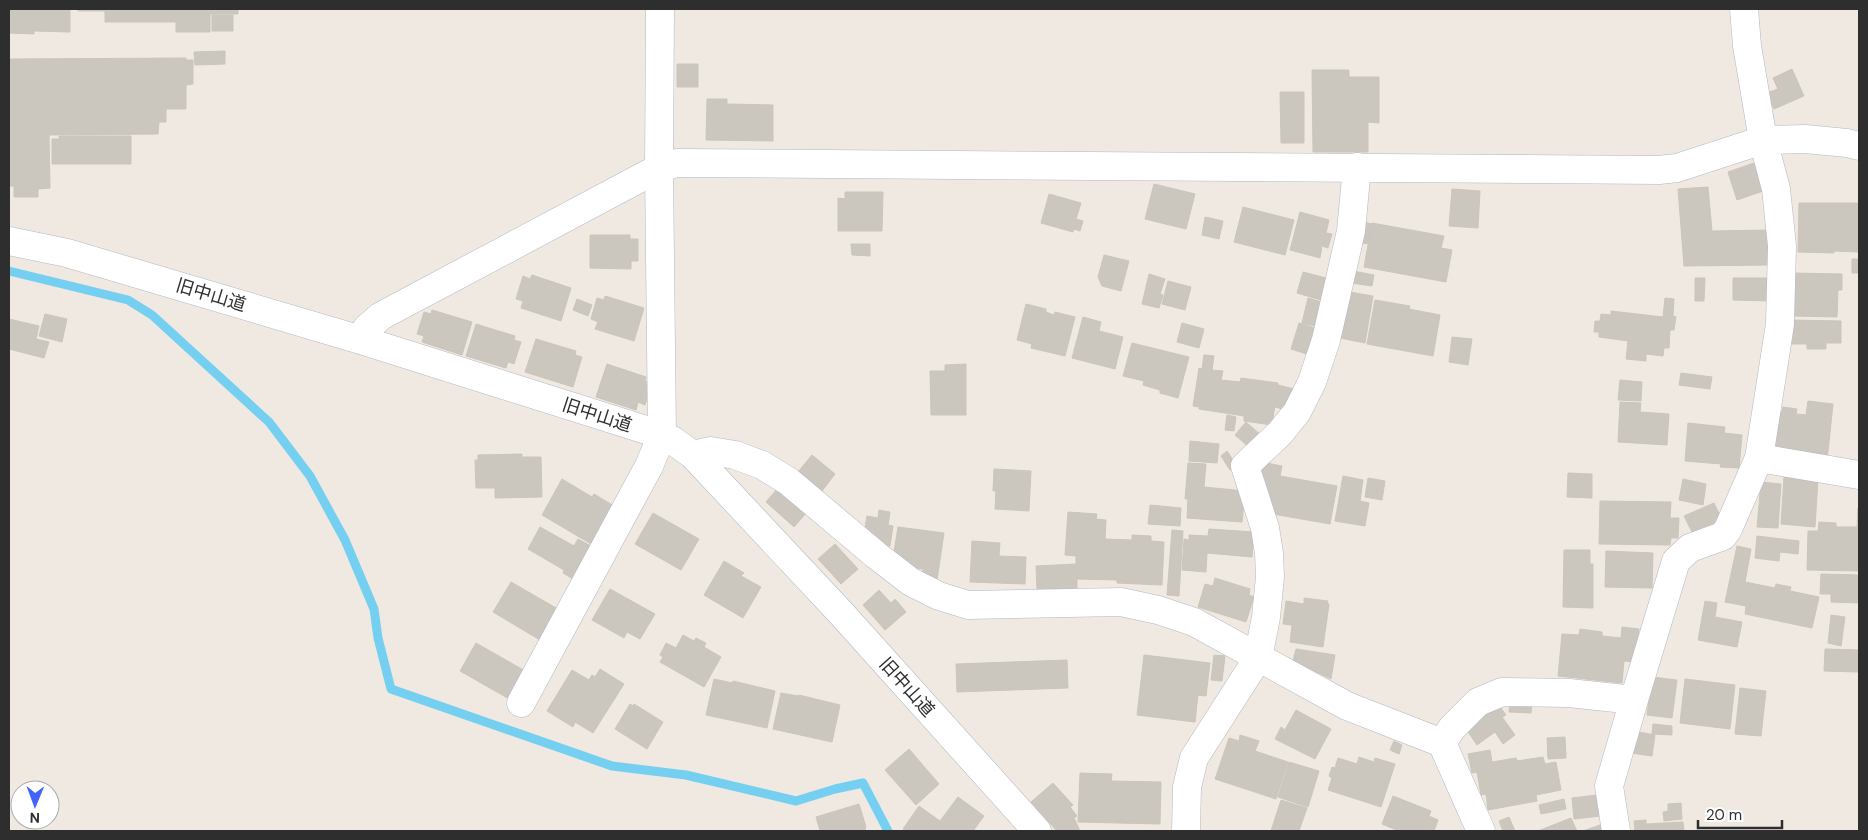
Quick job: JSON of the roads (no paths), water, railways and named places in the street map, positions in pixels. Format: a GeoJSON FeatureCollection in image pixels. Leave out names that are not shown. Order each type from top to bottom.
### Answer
{"type":"FeatureCollection","features":[{"type":"Feature","properties":{"kind":"street"},"geometry":{"type":"LineString","coordinates":[[521,703],[649,466],[662,435],[659,168],[660,9]]}},
{"type":"Feature","properties":{"kind":"street"},"geometry":{"type":"LineString","coordinates":[[1616,831],[1609,786],[1676,561],[1690,548],[1723,536],[1759,458],[1780,324],[1782,246],[1776,189],[1763,140],[1744,9]]}},
{"type":"Feature","properties":{"kind":"street"},"geometry":{"type":"LineString","coordinates":[[361,340],[367,328],[381,316],[659,168],[677,163],[1659,170],[1677,168],[1763,140],[1805,139],[1859,146]]}},
{"type":"Feature","properties":{"kind":"street"},"geometry":{"type":"LineString","coordinates":[[1186,831],[1187,787],[1194,758],[1258,658],[1266,617],[1269,553],[1265,528],[1245,466],[1280,433],[1297,412],[1312,382],[1326,340],[1351,231],[1357,167]]}},
{"type":"Feature","properties":{"kind":"street","name":"旧中山道"},"geometry":{"type":"LineString","coordinates":[[9,241],[67,253],[361,340],[662,435],[672,440],[693,455],[841,613],[1037,831]]}},
{"type":"Feature","properties":{"kind":"street"},"geometry":{"type":"LineString","coordinates":[[693,455],[711,451],[735,455],[762,465],[788,481],[911,582],[939,596],[968,605],[1121,602],[1158,610],[1194,622],[1347,706],[1442,743],[1481,831]]}},
{"type":"Feature","properties":{"kind":"street"},"geometry":{"type":"LineString","coordinates":[[1759,458],[1859,475]]}},
{"type":"Feature","properties":{"kind":"street"},"geometry":{"type":"LineString","coordinates":[[1442,743],[1452,728],[1478,702],[1502,692],[1569,693],[1634,700]]}},
{"type":"Feature","properties":{"kind":"waterway"},"geometry":{"type":"LineString","coordinates":[[9,271],[128,300],[152,315],[269,422],[310,476],[345,540],[374,609],[378,638],[391,689],[612,766],[686,775],[796,801],[863,783],[888,831]]}}]}
